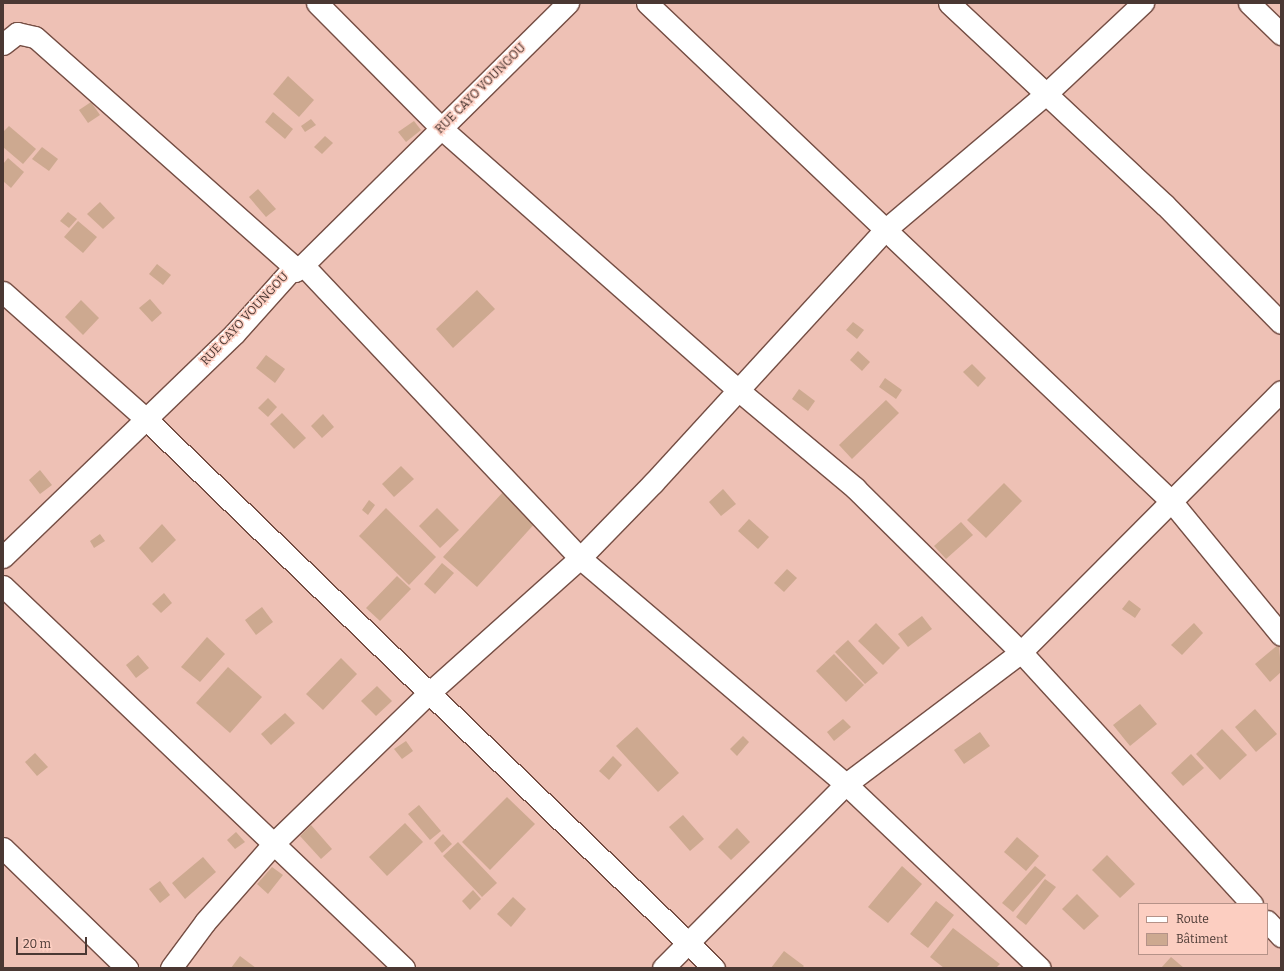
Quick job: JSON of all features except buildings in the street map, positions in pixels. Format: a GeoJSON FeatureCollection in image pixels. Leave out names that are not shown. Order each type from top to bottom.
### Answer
{"type":"FeatureCollection","features":[{"type":"Feature","properties":{"kind":"street"},"geometry":{"type":"LineString","coordinates":[[317,3],[441,128],[738,390],[855,488],[1021,652],[1251,903]]}},
{"type":"Feature","properties":{"kind":"street","name":"RUE CAYO VOUNGOU"},"geometry":{"type":"LineString","coordinates":[[3,557],[234,334],[298,266],[568,3]]}},
{"type":"Feature","properties":{"kind":"street"},"geometry":{"type":"LineString","coordinates":[[648,3],[1171,501],[1281,635]]}},
{"type":"Feature","properties":{"kind":"street"},"geometry":{"type":"LineString","coordinates":[[949,3],[1047,93],[1165,205],[1281,323]]}},
{"type":"Feature","properties":{"kind":"street"},"geometry":{"type":"LineString","coordinates":[[171,968],[206,922],[275,842],[429,693],[580,558],[738,390],[886,229],[1047,93],[1142,3]]}},
{"type":"Feature","properties":{"kind":"street"},"geometry":{"type":"LineString","coordinates":[[1249,3],[1281,34]]}},
{"type":"Feature","properties":{"kind":"street"},"geometry":{"type":"LineString","coordinates":[[3,44],[17,33],[36,37],[298,266],[580,558],[846,784],[1040,968]]}},
{"type":"Feature","properties":{"kind":"street"},"geometry":{"type":"LineString","coordinates":[[3,292],[146,419],[429,693],[690,942],[714,968]]}},
{"type":"Feature","properties":{"kind":"street"},"geometry":{"type":"LineString","coordinates":[[663,968],[846,784],[1021,652],[1281,391]]}},
{"type":"Feature","properties":{"kind":"street"},"geometry":{"type":"LineString","coordinates":[[3,586],[275,842],[404,968]]}},
{"type":"Feature","properties":{"kind":"street"},"geometry":{"type":"LineString","coordinates":[[3,848],[127,968]]}},
{"type":"Feature","properties":{"kind":"street"},"geometry":{"type":"LineString","coordinates":[[1268,922],[1281,936]]}}]}
